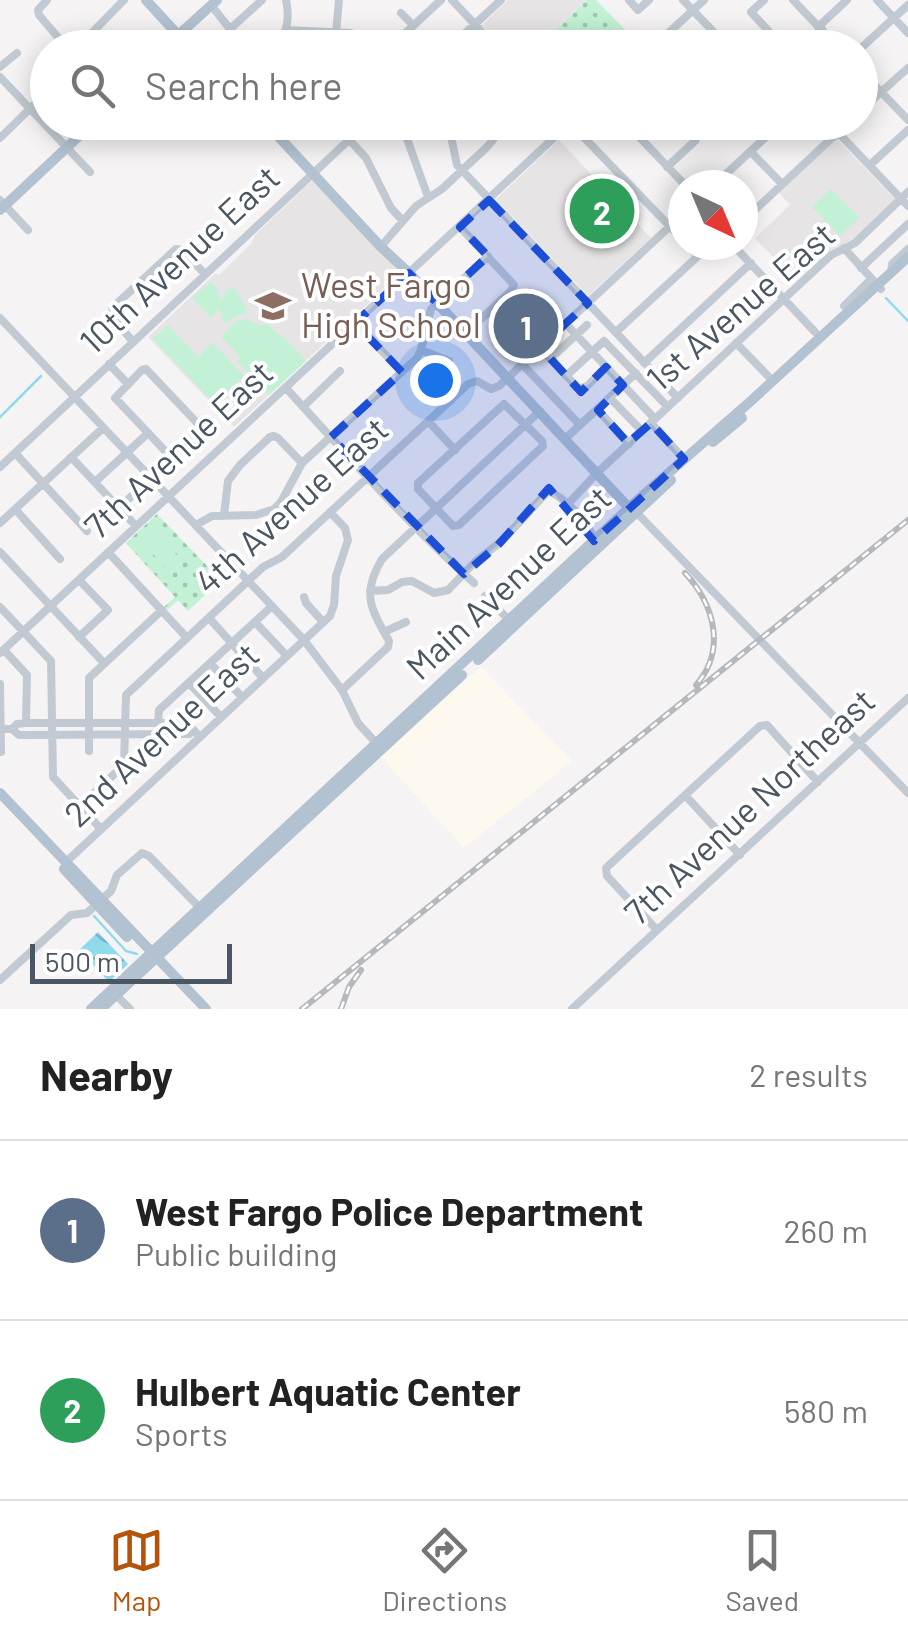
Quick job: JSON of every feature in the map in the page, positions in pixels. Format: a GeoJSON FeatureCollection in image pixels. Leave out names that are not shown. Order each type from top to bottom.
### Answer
{"type":"FeatureCollection","features":[{"type":"Feature","properties":{"kind":"main road"},"geometry":{"type":"LineString","coordinates":[[149,0],[175,30]]}},
{"type":"Feature","properties":{"kind":"main road"},"geometry":{"type":"LineString","coordinates":[[194,30],[216,5],[226,0]]}},
{"type":"Feature","properties":{"kind":"main road"},"geometry":{"type":"LineString","coordinates":[[64,145],[68,140]]}},
{"type":"Feature","properties":{"kind":"main road"},"geometry":{"type":"LineString","coordinates":[[1,203],[71,140]]}},
{"type":"Feature","properties":{"kind":"main road"},"geometry":{"type":"LineString","coordinates":[[284,140],[633,509]]}},
{"type":"Feature","properties":{"kind":"main road"},"geometry":{"type":"LineString","coordinates":[[372,235],[391,254]]}},
{"type":"Feature","properties":{"kind":"main road","name":"Main Avenue East"},"geometry":{"type":"LineString","coordinates":[[151,958],[231,890],[684,459],[908,261]]}},
{"type":"Feature","properties":{"kind":"main road","name":"Main Avenue East"},"geometry":{"type":"LineString","coordinates":[[512,623],[594,538],[666,484],[752,408],[877,285],[908,261]]}},
{"type":"Feature","properties":{"kind":"main road"},"geometry":{"type":"LineString","coordinates":[[752,408],[773,382]]}},
{"type":"Feature","properties":{"kind":"main road"},"geometry":{"type":"LineString","coordinates":[[666,484],[684,459]]}},
{"type":"Feature","properties":{"kind":"main road","name":"Main Avenue East"},"geometry":{"type":"LineString","coordinates":[[151,958],[200,909],[269,851],[269,844],[380,747]]}},
{"type":"Feature","properties":{"kind":"main road"},"geometry":{"type":"LineString","coordinates":[[0,793],[99,902]]}},
{"type":"Feature","properties":{"kind":"main road"},"geometry":{"type":"LineString","coordinates":[[0,801],[197,1007]]}},
{"type":"Feature","properties":{"kind":"main road"},"geometry":{"type":"LineString","coordinates":[[101,1009],[151,958]]}},
{"type":"Feature","properties":{"kind":"main road"},"geometry":{"type":"LineString","coordinates":[[91,1009],[151,958]]}},
{"type":"Feature","properties":{"kind":"street"},"geometry":{"type":"LineString","coordinates":[[47,0],[38,10],[52,30]]}},
{"type":"Feature","properties":{"kind":"street"},"geometry":{"type":"LineString","coordinates":[[95,30],[124,0]]}},
{"type":"Feature","properties":{"kind":"street"},"geometry":{"type":"LineString","coordinates":[[216,5],[229,30],[262,0]]}},
{"type":"Feature","properties":{"kind":"street"},"geometry":{"type":"LineString","coordinates":[[286,0],[286,30]]}},
{"type":"Feature","properties":{"kind":"street"},"geometry":{"type":"LineString","coordinates":[[336,30],[339,0]]}},
{"type":"Feature","properties":{"kind":"street"},"geometry":{"type":"LineString","coordinates":[[409,30],[441,0]]}},
{"type":"Feature","properties":{"kind":"street"},"geometry":{"type":"LineString","coordinates":[[452,0],[480,30]]}},
{"type":"Feature","properties":{"kind":"street"},"geometry":{"type":"LineString","coordinates":[[468,30],[501,0]]}},
{"type":"Feature","properties":{"kind":"street"},"geometry":{"type":"LineString","coordinates":[[629,0],[638,10],[649,0]]}},
{"type":"Feature","properties":{"kind":"street"},"geometry":{"type":"LineString","coordinates":[[683,0],[713,30]]}},
{"type":"Feature","properties":{"kind":"street"},"geometry":{"type":"LineString","coordinates":[[672,30],[704,0]]}},
{"type":"Feature","properties":{"kind":"street"},"geometry":{"type":"LineString","coordinates":[[764,0],[750,12],[767,30]]}},
{"type":"Feature","properties":{"kind":"street"},"geometry":{"type":"LineString","coordinates":[[794,0],[820,28],[847,0]]}},
{"type":"Feature","properties":{"kind":"street"},"geometry":{"type":"LineString","coordinates":[[876,0],[908,33]]}},
{"type":"Feature","properties":{"kind":"street"},"geometry":{"type":"LineString","coordinates":[[878,33],[908,5]]}},
{"type":"Feature","properties":{"kind":"street"},"geometry":{"type":"LineString","coordinates":[[401,13],[413,26]]}},
{"type":"Feature","properties":{"kind":"street"},"geometry":{"type":"LineString","coordinates":[[0,67],[17,53]]}},
{"type":"Feature","properties":{"kind":"street"},"geometry":{"type":"LineString","coordinates":[[878,96],[908,68]]}},
{"type":"Feature","properties":{"kind":"street"},"geometry":{"type":"LineString","coordinates":[[0,138],[30,110],[2,83]]}},
{"type":"Feature","properties":{"kind":"street"},"geometry":{"type":"LineString","coordinates":[[878,88],[908,120]]}},
{"type":"Feature","properties":{"kind":"street"},"geometry":{"type":"LineString","coordinates":[[870,166],[908,130]]}},
{"type":"Feature","properties":{"kind":"street"},"geometry":{"type":"LineString","coordinates":[[59,140],[90,172]]}},
{"type":"Feature","properties":{"kind":"street"},"geometry":{"type":"LineString","coordinates":[[350,140],[366,158],[391,208],[403,220]]}},
{"type":"Feature","properties":{"kind":"street","name":"10th Avenue East"},"geometry":{"type":"LineString","coordinates":[[0,467],[350,140]]}},
{"type":"Feature","properties":{"kind":"street"},"geometry":{"type":"LineString","coordinates":[[407,140],[428,197]]}},
{"type":"Feature","properties":{"kind":"street"},"geometry":{"type":"LineString","coordinates":[[451,140],[455,160],[462,171],[678,398]]}},
{"type":"Feature","properties":{"kind":"street"},"geometry":{"type":"LineString","coordinates":[[383,244],[416,206],[442,189],[493,140]]}},
{"type":"Feature","properties":{"kind":"street","name":"7th Avenue East"},"geometry":{"type":"LineString","coordinates":[[2,651],[552,140]]}},
{"type":"Feature","properties":{"kind":"street"},"geometry":{"type":"LineString","coordinates":[[587,140],[668,224]]}},
{"type":"Feature","properties":{"kind":"street"},"geometry":{"type":"LineString","coordinates":[[642,140],[670,170]]}},
{"type":"Feature","properties":{"kind":"street"},"geometry":{"type":"LineString","coordinates":[[667,167],[693,140]]}},
{"type":"Feature","properties":{"kind":"street"},"geometry":{"type":"LineString","coordinates":[[731,170],[763,140]]}},
{"type":"Feature","properties":{"kind":"street"},"geometry":{"type":"LineString","coordinates":[[758,207],[829,140]]}},
{"type":"Feature","properties":{"kind":"street"},"geometry":{"type":"LineString","coordinates":[[846,140],[906,199]]}},
{"type":"Feature","properties":{"kind":"street"},"geometry":{"type":"LineString","coordinates":[[751,152],[782,184]]}},
{"type":"Feature","properties":{"kind":"street","name":"1st Avenue East"},"geometry":{"type":"LineString","coordinates":[[567,505],[831,254],[855,242],[906,199]]}},
{"type":"Feature","properties":{"kind":"street"},"geometry":{"type":"LineString","coordinates":[[1,203],[28,230]]}},
{"type":"Feature","properties":{"kind":"street"},"geometry":{"type":"LineString","coordinates":[[861,268],[908,224]]}},
{"type":"Feature","properties":{"kind":"street"},"geometry":{"type":"LineString","coordinates":[[460,226],[514,284],[466,332]]}},
{"type":"Feature","properties":{"kind":"street"},"geometry":{"type":"LineString","coordinates":[[508,378],[668,228]]}},
{"type":"Feature","properties":{"kind":"street"},"geometry":{"type":"LineString","coordinates":[[133,342],[111,310],[178,248],[205,274]]}},
{"type":"Feature","properties":{"kind":"street"},"geometry":{"type":"LineString","coordinates":[[844,248],[877,285],[844,306]]}},
{"type":"Feature","properties":{"kind":"street"},"geometry":{"type":"LineString","coordinates":[[891,273],[892,264],[908,250]]}},
{"type":"Feature","properties":{"kind":"street"},"geometry":{"type":"LineString","coordinates":[[196,526],[206,518],[224,514],[256,520],[274,510],[330,437],[417,358],[428,316],[437,303],[488,256]]}},
{"type":"Feature","properties":{"kind":"street"},"geometry":{"type":"LineString","coordinates":[[616,332],[694,260]]}},
{"type":"Feature","properties":{"kind":"street"},"geometry":{"type":"LineString","coordinates":[[748,260],[815,332]]}},
{"type":"Feature","properties":{"kind":"street"},"geometry":{"type":"LineString","coordinates":[[644,363],[751,263]]}},
{"type":"Feature","properties":{"kind":"street"},"geometry":{"type":"LineString","coordinates":[[0,318],[304,640],[342,690],[358,722],[380,747]]}},
{"type":"Feature","properties":{"kind":"street"},"geometry":{"type":"LineString","coordinates":[[356,323],[402,372]]}},
{"type":"Feature","properties":{"kind":"street"},"geometry":{"type":"LineString","coordinates":[[566,324],[684,459]]}},
{"type":"Feature","properties":{"kind":"street"},"geometry":{"type":"LineString","coordinates":[[550,359],[587,325]]}},
{"type":"Feature","properties":{"kind":"street"},"geometry":{"type":"LineString","coordinates":[[566,376],[602,341],[610,344],[668,407]]}},
{"type":"Feature","properties":{"kind":"street"},"geometry":{"type":"LineString","coordinates":[[736,343],[773,382]]}},
{"type":"Feature","properties":{"kind":"street"},"geometry":{"type":"LineString","coordinates":[[540,348],[580,390],[606,367]]}},
{"type":"Feature","properties":{"kind":"street"},"geometry":{"type":"LineString","coordinates":[[421,350],[448,360]]}},
{"type":"Feature","properties":{"kind":"street"},"geometry":{"type":"LineString","coordinates":[[111,363],[129,383]]}},
{"type":"Feature","properties":{"kind":"street"},"geometry":{"type":"LineString","coordinates":[[522,364],[580,425]]}},
{"type":"Feature","properties":{"kind":"street"},"geometry":{"type":"LineString","coordinates":[[142,370],[150,371],[202,428],[170,456],[115,398],[129,383],[142,370]]}},
{"type":"Feature","properties":{"kind":"street"},"geometry":{"type":"LineString","coordinates":[[303,407],[340,371]]}},
{"type":"Feature","properties":{"kind":"street"},"geometry":{"type":"LineString","coordinates":[[566,438],[636,373]]}},
{"type":"Feature","properties":{"kind":"street","name":"4th Avenue East"},"geometry":{"type":"LineString","coordinates":[[80,806],[124,765],[125,696],[471,382],[495,388],[508,378]]}},
{"type":"Feature","properties":{"kind":"street"},"geometry":{"type":"LineString","coordinates":[[286,388],[474,583]]}},
{"type":"Feature","properties":{"kind":"street"},"geometry":{"type":"LineString","coordinates":[[610,398],[642,431]]}},
{"type":"Feature","properties":{"kind":"street"},"geometry":{"type":"LineString","coordinates":[[506,405],[525,424],[542,441],[542,446],[463,521],[453,526],[418,489],[420,481],[499,409],[506,405]]}},
{"type":"Feature","properties":{"kind":"street"},"geometry":{"type":"LineString","coordinates":[[597,409],[629,444]]}},
{"type":"Feature","properties":{"kind":"street"},"geometry":{"type":"LineString","coordinates":[[342,690],[388,646],[372,608],[370,591],[382,558],[540,410]]}},
{"type":"Feature","properties":{"kind":"street"},"geometry":{"type":"LineString","coordinates":[[428,421],[455,450]]}},
{"type":"Feature","properties":{"kind":"street"},"geometry":{"type":"LineString","coordinates":[[0,523],[103,428]]}},
{"type":"Feature","properties":{"kind":"street"},"geometry":{"type":"LineString","coordinates":[[95,482],[147,434]]}},
{"type":"Feature","properties":{"kind":"street"},"geometry":{"type":"LineString","coordinates":[[224,514],[228,481],[274,436],[302,469]]}},
{"type":"Feature","properties":{"kind":"street"},"geometry":{"type":"LineString","coordinates":[[14,453],[87,531]]}},
{"type":"Feature","properties":{"kind":"street"},"geometry":{"type":"LineString","coordinates":[[71,457],[136,526]]}},
{"type":"Feature","properties":{"kind":"street"},"geometry":{"type":"LineString","coordinates":[[119,508],[151,478]]}},
{"type":"Feature","properties":{"kind":"street"},"geometry":{"type":"LineString","coordinates":[[370,591],[388,590],[412,581],[439,594],[452,588],[551,491],[594,538]]}},
{"type":"Feature","properties":{"kind":"street"},"geometry":{"type":"LineString","coordinates":[[14,509],[60,558]]}},
{"type":"Feature","properties":{"kind":"street"},"geometry":{"type":"LineString","coordinates":[[633,509],[908,793]]}},
{"type":"Feature","properties":{"kind":"street"},"geometry":{"type":"LineString","coordinates":[[304,597],[323,622],[330,616],[336,576],[348,540],[345,528],[330,512]]}},
{"type":"Feature","properties":{"kind":"street"},"geometry":{"type":"LineString","coordinates":[[108,552],[187,638]]}},
{"type":"Feature","properties":{"kind":"street"},"geometry":{"type":"LineString","coordinates":[[2,557],[104,664]]}},
{"type":"Feature","properties":{"kind":"street"},"geometry":{"type":"LineString","coordinates":[[79,580],[108,610],[80,637]]}},
{"type":"Feature","properties":{"kind":"street"},"geometry":{"type":"LineString","coordinates":[[486,596],[512,623]]}},
{"type":"Feature","properties":{"kind":"street"},"geometry":{"type":"LineString","coordinates":[[158,723],[159,710],[272,606]]}},
{"type":"Feature","properties":{"kind":"street"},"geometry":{"type":"LineString","coordinates":[[0,607],[52,666],[53,777],[101,829]]}},
{"type":"Feature","properties":{"kind":"street"},"geometry":{"type":"LineString","coordinates":[[89,751],[89,678],[162,610]]}},
{"type":"Feature","properties":{"kind":"street"},"geometry":{"type":"LineString","coordinates":[[208,618],[263,678]]}},
{"type":"Feature","properties":{"kind":"street"},"geometry":{"type":"LineString","coordinates":[[255,622],[286,656]]}},
{"type":"Feature","properties":{"kind":"street","name":"2nd Avenue East"},"geometry":{"type":"LineString","coordinates":[[66,862],[197,734],[221,717],[323,622]]}},
{"type":"Feature","properties":{"kind":"street"},"geometry":{"type":"LineString","coordinates":[[384,632],[406,622]]}},
{"type":"Feature","properties":{"kind":"street"},"geometry":{"type":"LineString","coordinates":[[2,651],[26,675],[26,723]]}},
{"type":"Feature","properties":{"kind":"street"},"geometry":{"type":"LineString","coordinates":[[210,663],[242,697]]}},
{"type":"Feature","properties":{"kind":"street"},"geometry":{"type":"LineString","coordinates":[[189,682],[221,717]]}},
{"type":"Feature","properties":{"kind":"street"},"geometry":{"type":"LineString","coordinates":[[0,684],[2,752]]}},
{"type":"Feature","properties":{"kind":"street","name":"7th Avenue Northeast"},"geometry":{"type":"LineString","coordinates":[[572,1009],[908,698]]}},
{"type":"Feature","properties":{"kind":"street"},"geometry":{"type":"LineString","coordinates":[[12,729],[26,723],[186,723],[197,734]]}},
{"type":"Feature","properties":{"kind":"street"},"geometry":{"type":"LineString","coordinates":[[657,930],[605,872],[685,795],[763,724],[818,782]]}},
{"type":"Feature","properties":{"kind":"street"},"geometry":{"type":"LineString","coordinates":[[0,729],[12,729],[19,735],[197,734]]}},
{"type":"Feature","properties":{"kind":"street"},"geometry":{"type":"LineString","coordinates":[[685,795],[740,855]]}},
{"type":"Feature","properties":{"kind":"street"},"geometry":{"type":"LineString","coordinates":[[0,980],[71,915],[83,915],[99,902],[111,891],[117,876],[142,853],[200,909]]}},
{"type":"Feature","properties":{"kind":"street"},"geometry":{"type":"LineString","coordinates":[[116,995],[130,1009]]}},
{"type":"Feature","properties":{"kind":"highlighted area"},"geometry":{"type":"Polygon","coordinates":[[[489,200],[588,303],[540,347],[581,392],[606,367],[623,385],[598,410],[628,443],[651,423],[684,459],[594,541],[549,488],[498,545],[464,574],[331,437],[402,372],[355,323],[409,273],[437,303],[459,283],[488,256],[460,227],[489,200]]]}},
{"type":"Feature","properties":{"kind":"shaded area"},"geometry":{"type":"Polygon","coordinates":[[[508,0],[587,0],[555,30],[487,30],[482,25],[508,0]]]}},
{"type":"Feature","properties":{"kind":"shaded area"},"geometry":{"type":"Polygon","coordinates":[[[559,140],[651,238],[588,296],[496,199],[559,140]]]}},
{"type":"Feature","properties":{"kind":"shaded area"},"geometry":{"type":"Polygon","coordinates":[[[834,140],[895,199],[852,240],[827,252],[796,281],[758,241],[758,235],[790,205],[778,192],[834,140]]]}},
{"type":"Feature","properties":{"kind":"shaded area","name":"West Fargo High School"},"geometry":{"type":"Polygon","coordinates":[[[313,180],[401,273],[234,427],[148,337],[216,273],[219,275],[313,180]]]}},
{"type":"Feature","properties":{"kind":"shaded area"},"geometry":{"type":"Polygon","coordinates":[[[481,667],[572,761],[464,848],[379,755],[481,667]]]}},
{"type":"Feature","properties":{"kind":"green space"},"geometry":{"type":"Polygon","coordinates":[[[587,0],[596,0],[625,30],[556,30],[587,0]]]}},
{"type":"Feature","properties":{"kind":"green space"},"geometry":{"type":"Polygon","coordinates":[[[831,189],[860,218],[840,236],[812,207],[831,189]]]}},
{"type":"Feature","properties":{"kind":"green space"},"geometry":{"type":"Polygon","coordinates":[[[211,281],[220,302],[234,287],[246,312],[224,323],[219,308],[211,318],[192,298],[211,281]]]}},
{"type":"Feature","properties":{"kind":"green space"},"geometry":{"type":"Polygon","coordinates":[[[247,319],[261,326],[267,324],[306,361],[269,395],[237,361],[240,357],[221,336],[237,321],[247,319]]]}},
{"type":"Feature","properties":{"kind":"green space"},"geometry":{"type":"Polygon","coordinates":[[[168,325],[198,357],[213,343],[244,376],[215,404],[153,339],[168,325]]]}},
{"type":"Feature","properties":{"kind":"green space"},"geometry":{"type":"Polygon","coordinates":[[[157,514],[209,568],[222,560],[211,571],[220,581],[188,611],[178,600],[167,610],[164,607],[175,597],[126,543],[157,514]]]}},
{"type":"Feature","properties":{"kind":"green space"},"geometry":{"type":"Polygon","coordinates":[[[157,522],[178,542],[172,550],[182,560],[169,572],[135,542],[157,522]]]}},
{"type":"Feature","properties":{"kind":"water"},"geometry":{"type":"Polygon","coordinates":[[[98,932],[128,964],[109,982],[79,950],[98,932]]]}},
{"type":"Feature","properties":{"kind":"waterway"},"geometry":{"type":"LineString","coordinates":[[886,298],[908,321]]}},
{"type":"Feature","properties":{"kind":"waterway"},"geometry":{"type":"LineString","coordinates":[[0,417],[41,376]]}},
{"type":"Feature","properties":{"kind":"waterway"},"geometry":{"type":"LineString","coordinates":[[94,916],[126,951],[137,954]]}},
{"type":"Feature","properties":{"kind":"railway"},"geometry":{"type":"LineString","coordinates":[[302,1009],[908,520]]}},
{"type":"Feature","properties":{"kind":"railway"},"geometry":{"type":"LineString","coordinates":[[685,573],[703,599],[713,628],[711,657],[696,685]]}},
{"type":"Feature","properties":{"kind":"railway"},"geometry":{"type":"LineString","coordinates":[[341,1009],[361,970]]}},
{"type":"Feature","properties":{"kind":"place","name":"Hulbert Aquatic Center"},"geometry":{"type":"Point","coordinates":[602,211]}},
{"type":"Feature","properties":{"kind":"place","name":"West Fargo High School"},"geometry":{"type":"Point","coordinates":[273,306]}},
{"type":"Feature","properties":{"kind":"place","name":"West Fargo Police Department"},"geometry":{"type":"Point","coordinates":[526,326]}}]}
